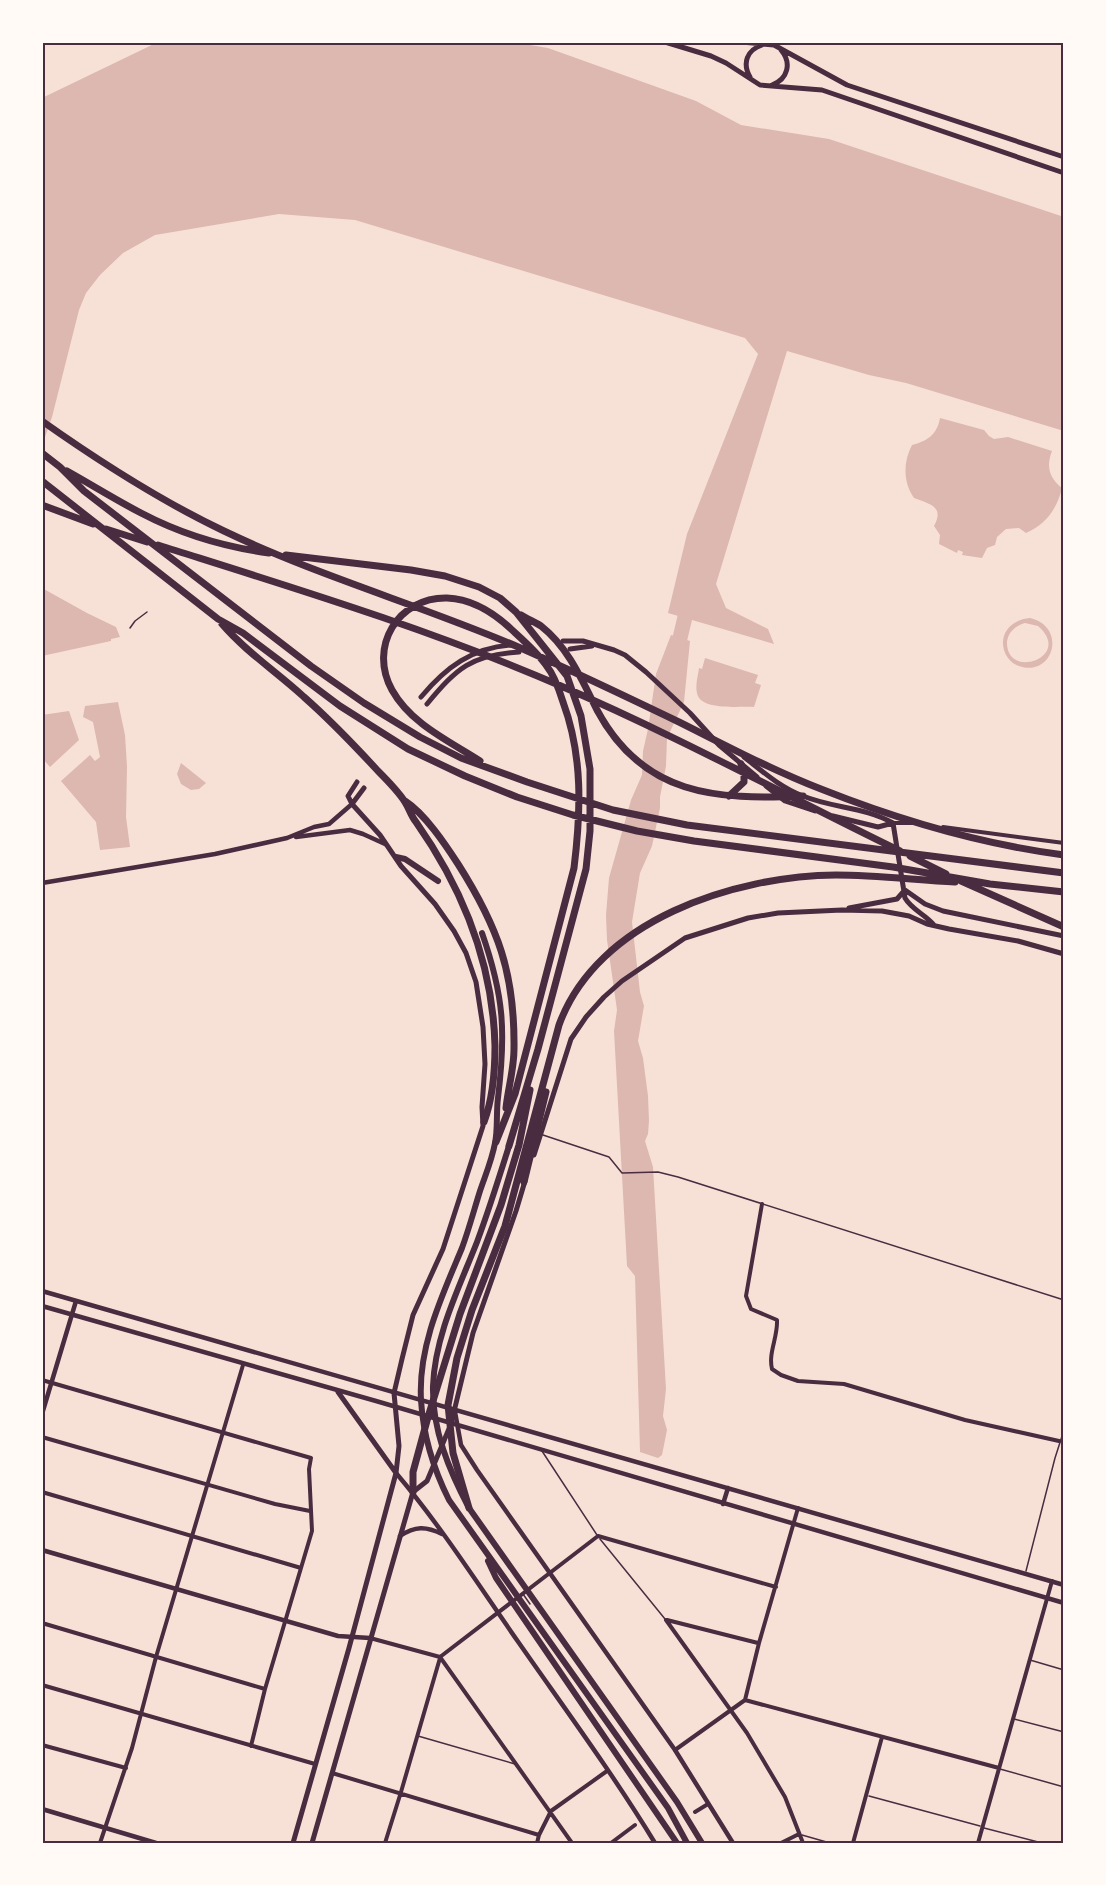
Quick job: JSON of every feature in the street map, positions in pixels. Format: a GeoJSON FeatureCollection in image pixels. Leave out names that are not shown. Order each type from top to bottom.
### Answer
{"type":"FeatureCollection","features":[{"type":"Feature","properties":{"kind":"highway"},"geometry":{"type":"LineString","coordinates":[[42,421],[160,499],[226,532],[513,645],[818,788],[889,815],[972,838],[1064,855]]}},
{"type":"Feature","properties":{"kind":"highway"},"geometry":{"type":"LineString","coordinates":[[42,453],[84,491],[311,666],[364,703],[420,737],[461,758],[613,810],[687,825],[1064,873]]}},
{"type":"Feature","properties":{"kind":"highway"},"geometry":{"type":"LineString","coordinates":[[60,467],[140,513],[189,535],[243,549],[445,576],[479,587],[500,598],[516,612],[541,627],[567,654],[616,738],[631,756],[649,770],[680,786],[696,791],[728,796],[779,798],[803,796]]}},
{"type":"Feature","properties":{"kind":"highway"},"geometry":{"type":"LineString","coordinates":[[42,481],[218,619],[243,633],[340,706],[408,749],[465,776],[517,797],[573,815],[637,831],[694,841],[893,867],[990,884]]}},
{"type":"Feature","properties":{"kind":"highway"},"geometry":{"type":"LineString","coordinates":[[42,505],[106,529],[342,602],[461,645],[559,685],[713,756],[991,896],[1064,927]]}},
{"type":"Feature","properties":{"kind":"highway"},"geometry":{"type":"LineString","coordinates":[[489,768],[430,730],[407,710],[392,690],[385,668],[384,649],[389,633],[402,614],[425,600],[448,598],[466,601],[487,610],[523,640],[547,665],[558,688],[574,738],[580,782],[579,832],[574,868],[515,1094],[428,1338],[422,1375],[421,1400],[426,1431],[440,1481],[449,1500],[668,1808],[687,1843]]}},
{"type":"Feature","properties":{"kind":"highway"},"geometry":{"type":"LineString","coordinates":[[516,612],[567,676],[581,716],[591,786],[590,831],[586,869],[538,1049],[478,1238],[443,1329],[435,1364],[433,1388],[437,1427],[445,1456],[469,1508],[677,1802],[702,1843]]}},
{"type":"Feature","properties":{"kind":"highway"},"geometry":{"type":"LineString","coordinates":[[218,619],[234,639],[305,698],[378,770],[405,801],[414,807],[448,848],[474,888],[496,932],[509,974],[514,1052],[506,1114]]}},
{"type":"Feature","properties":{"kind":"highway"},"geometry":{"type":"LineString","coordinates":[[728,796],[744,782],[745,777],[741,764]]}},
{"type":"Feature","properties":{"kind":"highway"},"geometry":{"type":"LineString","coordinates":[[405,801],[414,820],[447,871],[473,929],[483,962],[494,1019],[495,1060],[492,1098],[484,1122]]}},
{"type":"Feature","properties":{"kind":"highway"},"geometry":{"type":"LineString","coordinates":[[396,857],[405,859],[438,882]]}},
{"type":"Feature","properties":{"kind":"highway"},"geometry":{"type":"LineString","coordinates":[[469,1508],[453,1453],[448,1405],[457,1358],[472,1310],[505,1226],[564,1011],[588,973],[620,944],[652,922],[716,895],[754,884],[790,878],[837,875],[990,884],[1064,892]]}},
{"type":"Feature","properties":{"kind":"highway"},"geometry":{"type":"LineString","coordinates":[[482,933],[495,971],[502,1011],[503,1056],[496,1142]]}},
{"type":"Feature","properties":{"kind":"highway"},"geometry":{"type":"LineString","coordinates":[[524,1182],[544,1104],[554,1048]]}},
{"type":"Feature","properties":{"kind":"highway"},"geometry":{"type":"LineString","coordinates":[[413,1492],[413,1472],[449,1344],[501,1205],[519,1146],[538,1049]]}},
{"type":"Feature","properties":{"kind":"highway"},"geometry":{"type":"LineString","coordinates":[[483,1550],[496,1578],[676,1843]]}},
{"type":"Feature","properties":{"kind":"main road"},"geometry":{"type":"LineString","coordinates":[[665,42],[711,56],[726,63],[755,83],[765,86],[822,90],[1064,173]]}},
{"type":"Feature","properties":{"kind":"main road"},"geometry":{"type":"LineString","coordinates":[[741,42],[769,44],[848,85],[1064,158]]}},
{"type":"Feature","properties":{"kind":"main road"},"geometry":{"type":"LineString","coordinates":[[755,83],[746,70],[748,56],[754,48],[769,44]]}},
{"type":"Feature","properties":{"kind":"main road"},"geometry":{"type":"LineString","coordinates":[[765,86],[775,85],[786,75],[787,60],[778,48]]}},
{"type":"Feature","properties":{"kind":"main road"},"geometry":{"type":"LineString","coordinates":[[563,641],[583,641],[625,655],[690,713],[719,745],[779,798],[801,807],[878,827],[893,823]]}},
{"type":"Feature","properties":{"kind":"main road"},"geometry":{"type":"LineString","coordinates":[[421,697],[445,671],[464,658],[490,648],[516,644]]}},
{"type":"Feature","properties":{"kind":"main road"},"geometry":{"type":"LineString","coordinates":[[570,649],[594,645]]}},
{"type":"Feature","properties":{"kind":"main road"},"geometry":{"type":"LineString","coordinates":[[427,704],[447,681],[469,664],[492,655],[519,652]]}},
{"type":"Feature","properties":{"kind":"main road"},"geometry":{"type":"LineString","coordinates":[[715,738],[730,746],[780,784],[803,796],[879,815],[893,823]]}},
{"type":"Feature","properties":{"kind":"main road"},"geometry":{"type":"LineString","coordinates":[[293,1843],[396,1473],[399,1446],[394,1393],[413,1315],[442,1249],[484,1122],[482,1107],[485,1064],[483,1027],[476,982],[466,953],[435,904],[401,866],[380,835],[352,804],[348,796],[357,782]]}},
{"type":"Feature","properties":{"kind":"main road"},"geometry":{"type":"LineString","coordinates":[[352,804],[363,788]]}},
{"type":"Feature","properties":{"kind":"main road"},"geometry":{"type":"LineString","coordinates":[[893,823],[905,898],[909,905],[928,917],[935,925]]}},
{"type":"Feature","properties":{"kind":"main road"},"geometry":{"type":"LineString","coordinates":[[842,910],[897,899],[905,890]]}},
{"type":"Feature","properties":{"kind":"main road"},"geometry":{"type":"LineString","coordinates":[[905,890],[925,904],[943,911],[1064,936]]}},
{"type":"Feature","properties":{"kind":"main road"},"geometry":{"type":"LineString","coordinates":[[312,1843],[413,1492],[427,1481],[453,1425],[462,1370],[472,1333],[516,1210],[571,1039],[586,1017],[622,981],[684,938],[748,918],[778,913],[842,910],[895,912],[949,929],[1018,941],[1064,954]]}},
{"type":"Feature","properties":{"kind":"main road"},"geometry":{"type":"LineString","coordinates":[[338,1392],[396,1473]]}},
{"type":"Feature","properties":{"kind":"street"},"geometry":{"type":"LineString","coordinates":[[287,838],[314,827],[329,824],[352,804]]}},
{"type":"Feature","properties":{"kind":"street"},"geometry":{"type":"LineString","coordinates":[[893,823],[1064,843]]}},
{"type":"Feature","properties":{"kind":"street"},"geometry":{"type":"LineString","coordinates":[[42,883],[215,854],[287,838],[350,830],[385,844]]}},
{"type":"Feature","properties":{"kind":"street"},"geometry":{"type":"LineString","coordinates":[[762,1204],[746,1296],[751,1309],[777,1320],[778,1328],[770,1361],[772,1369],[798,1381],[844,1384],[965,1420],[1059,1440]]}},
{"type":"Feature","properties":{"kind":"street"},"geometry":{"type":"LineString","coordinates":[[42,1291],[1064,1585]]}},
{"type":"Feature","properties":{"kind":"street"},"geometry":{"type":"LineString","coordinates":[[42,1414],[76,1301]]}},
{"type":"Feature","properties":{"kind":"street"},"geometry":{"type":"LineString","coordinates":[[42,1306],[1064,1603]]}},
{"type":"Feature","properties":{"kind":"street"},"geometry":{"type":"LineString","coordinates":[[100,1843],[142,1715],[156,1657],[243,1365]]}},
{"type":"Feature","properties":{"kind":"street"},"geometry":{"type":"LineString","coordinates":[[42,1380],[311,1458],[309,1469],[312,1531],[265,1689],[251,1746]]}},
{"type":"Feature","properties":{"kind":"street"},"geometry":{"type":"LineString","coordinates":[[453,1425],[460,1445],[675,1750],[733,1843]]}},
{"type":"Feature","properties":{"kind":"street"},"geometry":{"type":"LineString","coordinates":[[42,1437],[275,1504],[311,1511]]}},
{"type":"Feature","properties":{"kind":"street"},"geometry":{"type":"LineString","coordinates":[[396,1473],[413,1492],[655,1843]]}},
{"type":"Feature","properties":{"kind":"street"},"geometry":{"type":"LineString","coordinates":[[723,1504],[728,1488]]}},
{"type":"Feature","properties":{"kind":"street"},"geometry":{"type":"LineString","coordinates":[[42,1492],[301,1568]]}},
{"type":"Feature","properties":{"kind":"street"},"geometry":{"type":"LineString","coordinates":[[675,1750],[745,1700],[798,1508]]}},
{"type":"Feature","properties":{"kind":"street"},"geometry":{"type":"LineString","coordinates":[[400,1536],[418,1527],[431,1528],[443,1535]]}},
{"type":"Feature","properties":{"kind":"street"},"geometry":{"type":"LineString","coordinates":[[385,1843],[440,1657],[598,1536],[776,1587]]}},
{"type":"Feature","properties":{"kind":"street"},"geometry":{"type":"LineString","coordinates":[[42,1550],[351,1638],[370,1638],[440,1657],[572,1843]]}},
{"type":"Feature","properties":{"kind":"street"},"geometry":{"type":"LineString","coordinates":[[978,1843],[1052,1581]]}},
{"type":"Feature","properties":{"kind":"street"},"geometry":{"type":"LineString","coordinates":[[666,1620],[759,1643]]}},
{"type":"Feature","properties":{"kind":"street"},"geometry":{"type":"LineString","coordinates":[[666,1620],[747,1733],[785,1797],[803,1843]]}},
{"type":"Feature","properties":{"kind":"street"},"geometry":{"type":"LineString","coordinates":[[42,1623],[265,1689]]}},
{"type":"Feature","properties":{"kind":"street"},"geometry":{"type":"LineString","coordinates":[[42,1685],[315,1764]]}},
{"type":"Feature","properties":{"kind":"street"},"geometry":{"type":"LineString","coordinates":[[745,1700],[999,1768]]}},
{"type":"Feature","properties":{"kind":"street"},"geometry":{"type":"LineString","coordinates":[[853,1843],[882,1737]]}},
{"type":"Feature","properties":{"kind":"street"},"geometry":{"type":"LineString","coordinates":[[42,1745],[126,1768]]}},
{"type":"Feature","properties":{"kind":"street"},"geometry":{"type":"LineString","coordinates":[[537,1843],[539,1834],[551,1812],[607,1771]]}},
{"type":"Feature","properties":{"kind":"street"},"geometry":{"type":"LineString","coordinates":[[332,1773],[539,1834]]}},
{"type":"Feature","properties":{"kind":"street"},"geometry":{"type":"LineString","coordinates":[[695,1812],[708,1804]]}},
{"type":"Feature","properties":{"kind":"street"},"geometry":{"type":"LineString","coordinates":[[42,1809],[156,1843]]}},
{"type":"Feature","properties":{"kind":"street"},"geometry":{"type":"LineString","coordinates":[[611,1843],[635,1825]]}},
{"type":"Feature","properties":{"kind":"street"},"geometry":{"type":"LineString","coordinates":[[781,1843],[799,1834]]}},
{"type":"Feature","properties":{"kind":"lane"},"geometry":{"type":"LineString","coordinates":[[130,628],[147,612]]}},
{"type":"Feature","properties":{"kind":"lane"},"geometry":{"type":"LineString","coordinates":[[540,1134],[609,1157],[622,1173],[658,1173],[678,1177],[1064,1300]]}},
{"type":"Feature","properties":{"kind":"lane"},"geometry":{"type":"LineString","coordinates":[[1025,1574],[1059,1440],[1064,1430]]}},
{"type":"Feature","properties":{"kind":"lane"},"geometry":{"type":"LineString","coordinates":[[542,1450],[598,1536],[666,1620]]}},
{"type":"Feature","properties":{"kind":"lane"},"geometry":{"type":"LineString","coordinates":[[522,1593],[530,1604]]}},
{"type":"Feature","properties":{"kind":"lane"},"geometry":{"type":"LineString","coordinates":[[1030,1660],[1064,1670]]}},
{"type":"Feature","properties":{"kind":"lane"},"geometry":{"type":"LineString","coordinates":[[1013,1719],[1064,1732]]}},
{"type":"Feature","properties":{"kind":"lane"},"geometry":{"type":"LineString","coordinates":[[416,1735],[515,1764]]}},
{"type":"Feature","properties":{"kind":"lane"},"geometry":{"type":"LineString","coordinates":[[999,1768],[1064,1787]]}},
{"type":"Feature","properties":{"kind":"lane"},"geometry":{"type":"LineString","coordinates":[[866,1796],[1042,1843]]}},
{"type":"Feature","properties":{"kind":"lane"},"geometry":{"type":"LineString","coordinates":[[799,1834],[830,1843]]}},
{"type":"Feature","properties":{"kind":"shaded area"},"geometry":{"type":"Polygon","coordinates":[[[158,42],[512,42],[548,48],[696,101],[741,125],[829,139],[1064,217],[1064,431],[906,383],[869,375],[787,351],[716,584],[726,608],[768,629],[774,644],[668,613],[687,534],[758,354],[745,338],[355,220],[279,214],[155,235],[123,253],[100,275],[86,293],[79,310],[52,417],[42,446],[42,98],[158,42]]]}},
{"type":"Feature","properties":{"kind":"shaded area"},"geometry":{"type":"Polygon","coordinates":[[[940,418],[984,430],[994,439],[1008,437],[1052,451],[1049,462],[1050,471],[1054,480],[1062,488],[1050,515],[1026,533],[1019,528],[1006,529],[997,537],[995,545],[987,548],[982,558],[962,555],[963,552],[958,550],[957,553],[939,544],[940,535],[934,526],[938,514],[934,507],[914,498],[910,492],[906,479],[906,465],[912,445],[934,433],[940,418]]]}},
{"type":"Feature","properties":{"kind":"shaded area"},"geometry":{"type":"Polygon","coordinates":[[[42,588],[116,627],[120,637],[42,656],[42,588]]]}},
{"type":"Feature","properties":{"kind":"shaded area"},"geometry":{"type":"Polygon","coordinates":[[[1030,618],[1042,623],[1049,631],[1052,640],[1047,658],[1040,665],[1031,668],[1012,662],[1005,653],[1003,643],[1009,628],[1030,618]],[[1025,623],[1010,632],[1007,642],[1010,654],[1016,660],[1026,662],[1044,655],[1048,647],[1047,637],[1038,626],[1025,623]]]}},
{"type":"Feature","properties":{"kind":"shaded area"},"geometry":{"type":"Polygon","coordinates":[[[671,635],[690,641],[684,702],[667,738],[660,808],[652,846],[640,873],[632,922],[640,992],[644,1006],[638,1041],[643,1058],[648,1096],[649,1121],[645,1141],[653,1167],[666,1389],[663,1416],[667,1430],[662,1455],[658,1458],[640,1452],[635,1276],[627,1266],[614,1031],[617,1010],[607,940],[606,915],[609,878],[631,800],[642,775],[643,751],[656,674],[671,635]]]}},
{"type":"Feature","properties":{"kind":"shaded area"},"geometry":{"type":"Polygon","coordinates":[[[705,658],[758,675],[755,683],[761,685],[754,707],[712,705],[700,699],[696,690],[697,680],[699,668],[702,669],[705,658]]]}},
{"type":"Feature","properties":{"kind":"shaded area"},"geometry":{"type":"Polygon","coordinates":[[[118,702],[125,735],[126,817],[130,847],[100,850],[96,822],[61,781],[90,755],[95,761],[100,757],[93,722],[83,717],[85,706],[118,702]]]}},
{"type":"Feature","properties":{"kind":"shaded area"},"geometry":{"type":"Polygon","coordinates":[[[69,711],[79,740],[50,767],[42,758],[42,715],[69,711]]]}},
{"type":"Feature","properties":{"kind":"shaded area"},"geometry":{"type":"Polygon","coordinates":[[[181,763],[206,783],[199,789],[191,790],[181,784],[177,774],[181,763]]]}},
{"type":"Feature","properties":{"kind":"waterway"},"geometry":{"type":"LineString","coordinates":[[676,655],[689,600]]}}]}
